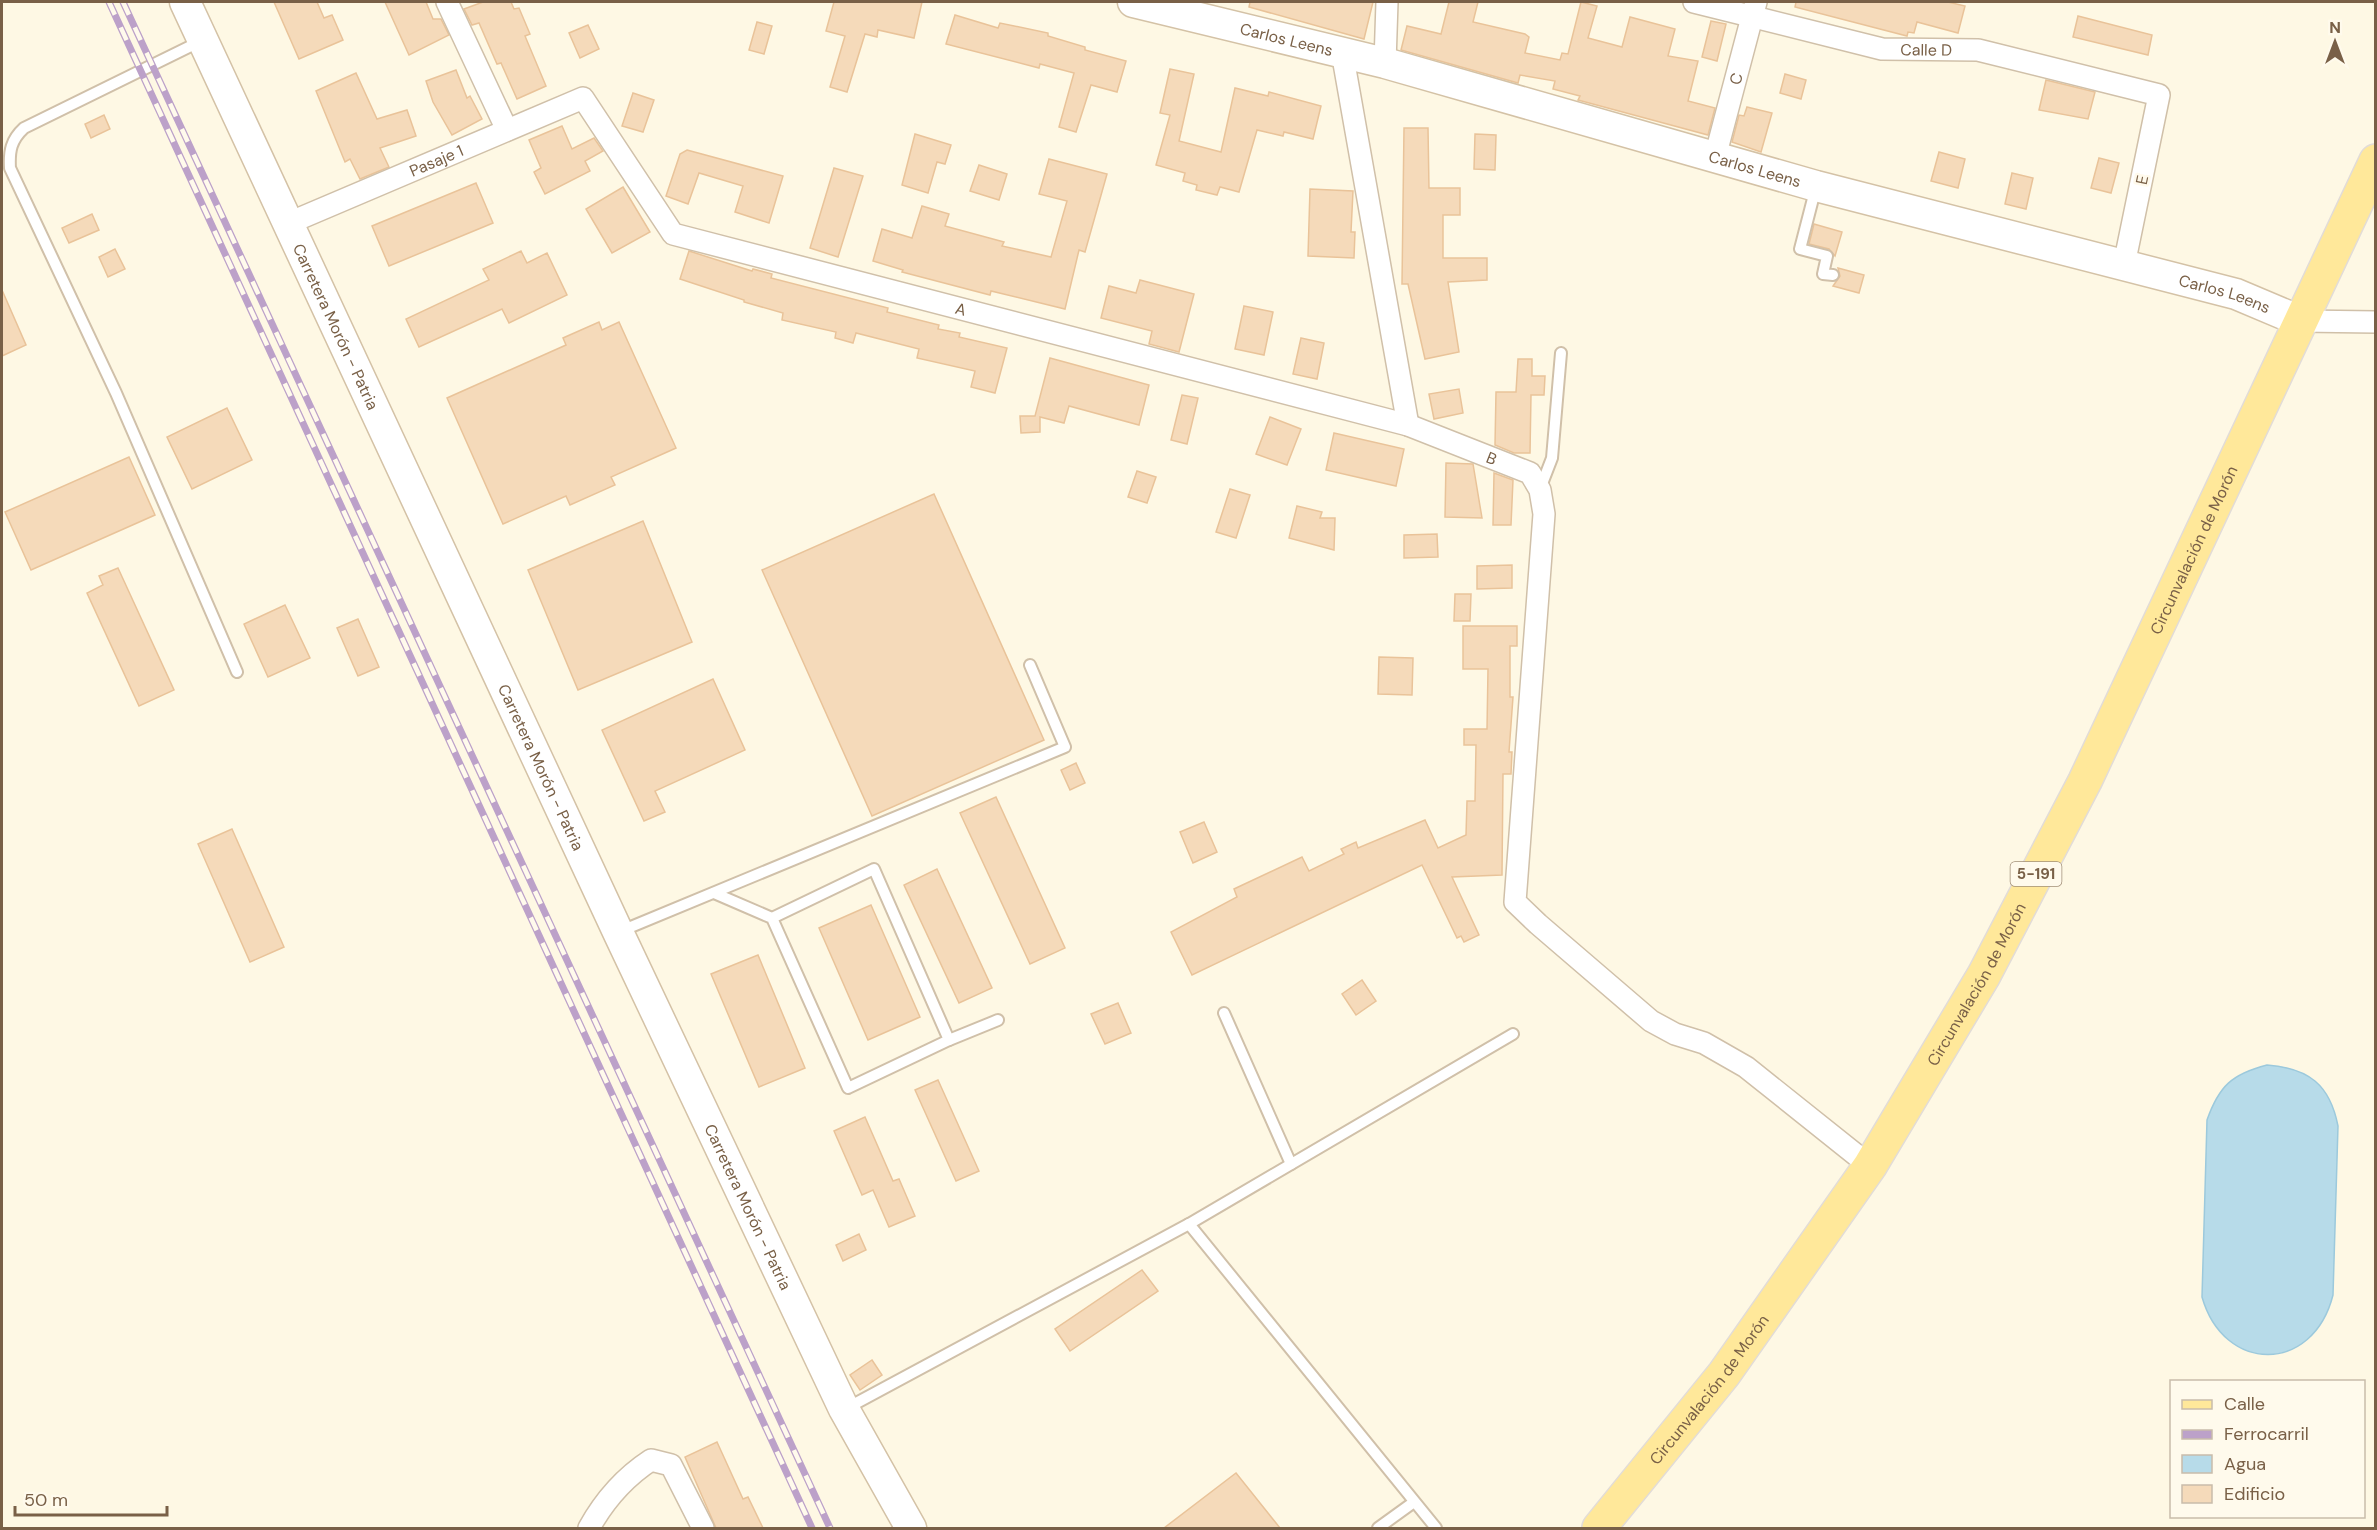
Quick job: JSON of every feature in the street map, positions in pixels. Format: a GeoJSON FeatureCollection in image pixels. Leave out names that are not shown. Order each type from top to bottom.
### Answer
{"type":"FeatureCollection","features":[{"type":"Feature","properties":{"kind":"main road","name":"Carretera Morón - Patria"},"geometry":{"type":"LineString","coordinates":[[185,2],[205,39],[618,932],[844,1409],[911,1528]]}},
{"type":"Feature","properties":{"kind":"main road","name":"Carlos Leens"},"geometry":{"type":"LineString","coordinates":[[1133,2],[1385,63],[1816,186],[2236,294],[2300,321]]}},
{"type":"Feature","properties":{"kind":"main road","name":"Circunvalación de Morón"},"geometry":{"type":"LineString","coordinates":[[1599,1528],[1724,1374],[1870,1166],[1984,975],[2085,781],[2376,160]]}},
{"type":"Feature","properties":{"kind":"street"},"geometry":{"type":"LineString","coordinates":[[447,2],[507,130]]}},
{"type":"Feature","properties":{"kind":"street"},"geometry":{"type":"LineString","coordinates":[[1385,63],[1387,2]]}},
{"type":"Feature","properties":{"kind":"street","name":"Calle D"},"geometry":{"type":"LineString","coordinates":[[1694,2],[1754,9],[1882,49],[1978,50],[2159,95]]}},
{"type":"Feature","properties":{"kind":"street","name":"C"},"geometry":{"type":"LineString","coordinates":[[1715,157],[1754,9]]}},
{"type":"Feature","properties":{"kind":"street"},"geometry":{"type":"LineString","coordinates":[[1342,52],[1408,424]]}},
{"type":"Feature","properties":{"kind":"street","name":"E"},"geometry":{"type":"LineString","coordinates":[[2124,265],[2159,95]]}},
{"type":"Feature","properties":{"kind":"street","name":"Pasaje 1"},"geometry":{"type":"LineString","coordinates":[[289,223],[583,98]]}},
{"type":"Feature","properties":{"kind":"street","name":"A"},"geometry":{"type":"LineString","coordinates":[[583,98],[673,234],[1408,424]]}},
{"type":"Feature","properties":{"kind":"street","name":"Carlos Leens"},"geometry":{"type":"LineString","coordinates":[[2300,321],[2376,322]]}},
{"type":"Feature","properties":{"kind":"street","name":"B"},"geometry":{"type":"LineString","coordinates":[[1408,424],[1530,473],[1540,490]]}},
{"type":"Feature","properties":{"kind":"street"},"geometry":{"type":"LineString","coordinates":[[1540,490],[1544,514],[1515,902],[1651,1021],[1675,1034],[1704,1043],[1746,1067],[1870,1166]]}},
{"type":"Feature","properties":{"kind":"street"},"geometry":{"type":"LineString","coordinates":[[589,1528],[597,1514],[630,1473],[651,1460],[671,1465],[703,1528]]}},
{"type":"Feature","properties":{"kind":"lane"},"geometry":{"type":"LineString","coordinates":[[205,39],[24,128],[15,137],[9,152],[10,168],[116,393],[237,672]]}},
{"type":"Feature","properties":{"kind":"lane"},"geometry":{"type":"LineString","coordinates":[[1816,186],[1800,249],[1827,256],[1823,274],[1833,275]]}},
{"type":"Feature","properties":{"kind":"lane"},"geometry":{"type":"LineString","coordinates":[[1540,490],[1552,458],[1561,353]]}},
{"type":"Feature","properties":{"kind":"lane"},"geometry":{"type":"LineString","coordinates":[[618,932],[1065,747],[1030,665]]}},
{"type":"Feature","properties":{"kind":"lane"},"geometry":{"type":"LineString","coordinates":[[772,918],[874,869],[949,1040]]}},
{"type":"Feature","properties":{"kind":"lane"},"geometry":{"type":"LineString","coordinates":[[714,893],[772,918],[848,1088],[949,1040],[998,1020]]}},
{"type":"Feature","properties":{"kind":"lane"},"geometry":{"type":"LineString","coordinates":[[1224,1013],[1291,1164]]}},
{"type":"Feature","properties":{"kind":"lane"},"geometry":{"type":"LineString","coordinates":[[844,1409],[1189,1224],[1514,1034]]}},
{"type":"Feature","properties":{"kind":"lane"},"geometry":{"type":"LineString","coordinates":[[1189,1224],[1436,1528]]}},
{"type":"Feature","properties":{"kind":"lane"},"geometry":{"type":"LineString","coordinates":[[1378,1528],[1414,1502]]}},
{"type":"Feature","properties":{"kind":"water"},"geometry":{"type":"Polygon","coordinates":[[[2267,1065],[2295,1070],[2315,1081],[2329,1100],[2338,1126],[2333,1295],[2323,1321],[2307,1339],[2289,1351],[2268,1355],[2248,1351],[2229,1340],[2213,1322],[2202,1297],[2207,1120],[2217,1098],[2228,1083],[2236,1077],[2267,1065]]]}},
{"type":"Feature","properties":{"kind":"building"},"geometry":{"type":"Polygon","coordinates":[[[274,2],[317,2],[324,18],[332,15],[343,40],[299,59],[274,2]]]}},
{"type":"Feature","properties":{"kind":"building"},"geometry":{"type":"Polygon","coordinates":[[[385,2],[426,2],[433,19],[441,19],[449,35],[409,55],[385,2]]]}},
{"type":"Feature","properties":{"kind":"building"},"geometry":{"type":"Polygon","coordinates":[[[483,2],[511,2],[514,9],[519,8],[530,34],[525,36],[546,86],[517,99],[501,63],[497,64],[479,23],[472,25],[464,9],[483,2]]]}},
{"type":"Feature","properties":{"kind":"building"},"geometry":{"type":"Polygon","coordinates":[[[834,2],[922,2],[914,38],[878,30],[877,37],[865,34],[847,92],[830,87],[845,36],[826,31],[834,2]]]}},
{"type":"Feature","properties":{"kind":"building"},"geometry":{"type":"Polygon","coordinates":[[[1250,2],[1373,2],[1364,39],[1249,7],[1250,2]]]}},
{"type":"Feature","properties":{"kind":"building"},"geometry":{"type":"Polygon","coordinates":[[[1449,2],[1478,2],[1473,22],[1525,34],[1529,37],[1525,53],[1560,60],[1562,53],[1568,54],[1581,2],[1597,6],[1588,38],[1622,47],[1630,17],[1675,29],[1668,56],[1698,61],[1688,101],[1715,108],[1708,135],[1578,100],[1580,96],[1553,89],[1555,81],[1520,75],[1518,83],[1401,50],[1407,26],[1441,34],[1449,2]]]}},
{"type":"Feature","properties":{"kind":"building"},"geometry":{"type":"Polygon","coordinates":[[[1796,2],[1948,2],[1965,6],[1958,33],[1917,22],[1914,33],[1908,32],[1907,36],[1795,7],[1796,2]]]}},
{"type":"Feature","properties":{"kind":"building"},"geometry":{"type":"Polygon","coordinates":[[[955,15],[998,28],[1000,23],[1048,33],[1048,36],[1085,47],[1085,50],[1126,61],[1117,92],[1091,85],[1076,132],[1059,127],[1074,73],[1040,64],[1039,68],[946,44],[955,15]]]}},
{"type":"Feature","properties":{"kind":"building"},"geometry":{"type":"Polygon","coordinates":[[[2078,16],[2152,35],[2148,55],[2073,37],[2078,16]]]}},
{"type":"Feature","properties":{"kind":"building"},"geometry":{"type":"Polygon","coordinates":[[[1711,21],[1726,24],[1717,61],[1702,57],[1711,21]]]}},
{"type":"Feature","properties":{"kind":"building"},"geometry":{"type":"Polygon","coordinates":[[[757,22],[772,26],[764,54],[749,50],[757,22]]]}},
{"type":"Feature","properties":{"kind":"building"},"geometry":{"type":"Polygon","coordinates":[[[588,25],[599,49],[580,58],[569,33],[588,25]]]}},
{"type":"Feature","properties":{"kind":"building"},"geometry":{"type":"Polygon","coordinates":[[[1170,69],[1194,74],[1179,141],[1221,152],[1235,88],[1268,96],[1269,92],[1321,106],[1313,139],[1284,132],[1283,136],[1257,130],[1239,192],[1220,187],[1217,195],[1196,190],[1197,185],[1183,181],[1185,173],[1156,165],[1170,115],[1160,113],[1170,69]]]}},
{"type":"Feature","properties":{"kind":"building"},"geometry":{"type":"Polygon","coordinates":[[[456,70],[467,98],[470,96],[482,119],[452,135],[433,102],[426,81],[456,70]]]}},
{"type":"Feature","properties":{"kind":"building"},"geometry":{"type":"Polygon","coordinates":[[[356,73],[377,119],[407,110],[416,136],[380,148],[389,167],[360,179],[350,159],[345,162],[316,91],[356,73]]]}},
{"type":"Feature","properties":{"kind":"building"},"geometry":{"type":"Polygon","coordinates":[[[1785,74],[1806,80],[1801,99],[1780,93],[1785,74]]]}},
{"type":"Feature","properties":{"kind":"building"},"geometry":{"type":"Polygon","coordinates":[[[2046,80],[2095,92],[2088,119],[2039,110],[2046,80]]]}},
{"type":"Feature","properties":{"kind":"building"},"geometry":{"type":"Polygon","coordinates":[[[633,93],[654,100],[643,132],[622,126],[633,93]]]}},
{"type":"Feature","properties":{"kind":"building"},"geometry":{"type":"Polygon","coordinates":[[[1747,107],[1772,113],[1761,152],[1732,142],[1739,115],[1744,116],[1747,107]]]}},
{"type":"Feature","properties":{"kind":"building"},"geometry":{"type":"Polygon","coordinates":[[[104,115],[110,129],[91,138],[85,124],[104,115]]]}},
{"type":"Feature","properties":{"kind":"building"},"geometry":{"type":"Polygon","coordinates":[[[562,126],[572,149],[594,138],[603,151],[585,161],[590,171],[545,194],[534,172],[541,168],[529,140],[562,126]]]}},
{"type":"Feature","properties":{"kind":"building"},"geometry":{"type":"Polygon","coordinates":[[[1404,128],[1428,128],[1429,188],[1460,188],[1460,215],[1443,215],[1443,258],[1487,258],[1487,280],[1448,282],[1459,352],[1425,359],[1408,284],[1402,284],[1404,128]]]}},
{"type":"Feature","properties":{"kind":"building"},"geometry":{"type":"Polygon","coordinates":[[[915,134],[951,145],[945,164],[937,162],[928,193],[902,185],[915,134]]]}},
{"type":"Feature","properties":{"kind":"building"},"geometry":{"type":"Polygon","coordinates":[[[1475,134],[1496,135],[1495,170],[1474,169],[1475,134]]]}},
{"type":"Feature","properties":{"kind":"building"},"geometry":{"type":"Polygon","coordinates":[[[687,150],[783,176],[769,223],[735,212],[743,186],[699,173],[688,204],[666,196],[680,154],[687,150]]]}},
{"type":"Feature","properties":{"kind":"building"},"geometry":{"type":"Polygon","coordinates":[[[1939,152],[1965,159],[1958,188],[1931,181],[1939,152]]]}},
{"type":"Feature","properties":{"kind":"building"},"geometry":{"type":"Polygon","coordinates":[[[2099,158],[2119,163],[2111,193],[2091,188],[2099,158]]]}},
{"type":"Feature","properties":{"kind":"building"},"geometry":{"type":"Polygon","coordinates":[[[1049,159],[1107,174],[1085,252],[1079,250],[1065,309],[991,291],[990,295],[902,272],[903,270],[873,261],[882,229],[912,238],[922,206],[949,214],[945,226],[1004,242],[1002,246],[1051,257],[1067,201],[1039,194],[1049,159]]]}},
{"type":"Feature","properties":{"kind":"building"},"geometry":{"type":"Polygon","coordinates":[[[979,165],[1007,174],[999,200],[970,191],[979,165]]]}},
{"type":"Feature","properties":{"kind":"building"},"geometry":{"type":"Polygon","coordinates":[[[834,168],[863,176],[838,257],[810,248],[834,168]]]}},
{"type":"Feature","properties":{"kind":"building"},"geometry":{"type":"Polygon","coordinates":[[[2012,173],[2033,178],[2026,209],[2005,204],[2012,173]]]}},
{"type":"Feature","properties":{"kind":"building"},"geometry":{"type":"Polygon","coordinates":[[[476,183],[493,223],[389,266],[372,226],[476,183]]]}},
{"type":"Feature","properties":{"kind":"building"},"geometry":{"type":"Polygon","coordinates":[[[623,187],[650,232],[612,253],[586,209],[623,187]]]}},
{"type":"Feature","properties":{"kind":"building"},"geometry":{"type":"Polygon","coordinates":[[[1310,189],[1353,191],[1351,232],[1355,232],[1354,258],[1308,256],[1310,189]]]}},
{"type":"Feature","properties":{"kind":"building"},"geometry":{"type":"Polygon","coordinates":[[[92,214],[99,230],[69,243],[62,228],[92,214]]]}},
{"type":"Feature","properties":{"kind":"building"},"geometry":{"type":"Polygon","coordinates":[[[1814,224],[1842,232],[1835,256],[1829,249],[1809,244],[1814,224]]]}},
{"type":"Feature","properties":{"kind":"building"},"geometry":{"type":"Polygon","coordinates":[[[115,249],[125,269],[108,277],[99,257],[115,249]]]}},
{"type":"Feature","properties":{"kind":"building"},"geometry":{"type":"Polygon","coordinates":[[[521,251],[527,263],[547,253],[567,295],[509,323],[502,309],[419,347],[406,319],[489,280],[483,269],[521,251]]]}},
{"type":"Feature","properties":{"kind":"building"},"geometry":{"type":"Polygon","coordinates":[[[689,251],[752,271],[753,269],[772,274],[771,278],[888,308],[887,312],[939,325],[938,329],[960,333],[959,337],[1007,348],[995,393],[971,387],[975,371],[917,358],[919,349],[856,333],[853,343],[835,338],[836,332],[782,320],[783,313],[680,279],[689,251]]]}},
{"type":"Feature","properties":{"kind":"building"},"geometry":{"type":"Polygon","coordinates":[[[1838,268],[1864,275],[1859,293],[1833,286],[1840,276],[1838,268]]]}},
{"type":"Feature","properties":{"kind":"building"},"geometry":{"type":"Polygon","coordinates":[[[1140,280],[1194,294],[1179,352],[1149,344],[1152,331],[1101,318],[1109,286],[1136,293],[1140,280]]]}},
{"type":"Feature","properties":{"kind":"building"},"geometry":{"type":"Polygon","coordinates":[[[2,290],[26,345],[2,356],[2,290]]]}},
{"type":"Feature","properties":{"kind":"building"},"geometry":{"type":"Polygon","coordinates":[[[1244,306],[1273,312],[1264,355],[1235,349],[1244,306]]]}},
{"type":"Feature","properties":{"kind":"building"},"geometry":{"type":"Polygon","coordinates":[[[599,322],[602,330],[619,322],[676,448],[611,477],[615,485],[570,505],[566,496],[503,524],[447,398],[566,345],[563,338],[599,322]]]}},
{"type":"Feature","properties":{"kind":"building"},"geometry":{"type":"Polygon","coordinates":[[[1301,338],[1324,343],[1317,379],[1293,374],[1301,338]]]}},
{"type":"Feature","properties":{"kind":"building"},"geometry":{"type":"Polygon","coordinates":[[[1050,358],[1149,385],[1139,425],[1069,406],[1064,423],[1040,417],[1040,432],[1021,433],[1020,416],[1035,416],[1050,358]]]}},
{"type":"Feature","properties":{"kind":"building"},"geometry":{"type":"Polygon","coordinates":[[[1518,359],[1532,359],[1532,376],[1545,376],[1544,395],[1531,395],[1530,453],[1514,453],[1495,445],[1496,392],[1516,392],[1518,359]]]}},
{"type":"Feature","properties":{"kind":"building"},"geometry":{"type":"Polygon","coordinates":[[[1459,389],[1463,413],[1434,419],[1429,394],[1459,389]]]}},
{"type":"Feature","properties":{"kind":"building"},"geometry":{"type":"Polygon","coordinates":[[[1182,395],[1198,398],[1187,444],[1171,440],[1182,395]]]}},
{"type":"Feature","properties":{"kind":"building"},"geometry":{"type":"Polygon","coordinates":[[[227,408],[252,460],[192,489],[167,437],[227,408]]]}},
{"type":"Feature","properties":{"kind":"building"},"geometry":{"type":"Polygon","coordinates":[[[1270,417],[1301,429],[1287,465],[1256,454],[1270,417]]]}},
{"type":"Feature","properties":{"kind":"building"},"geometry":{"type":"Polygon","coordinates":[[[1334,433],[1404,449],[1396,486],[1326,470],[1334,433]]]}},
{"type":"Feature","properties":{"kind":"building"},"geometry":{"type":"Polygon","coordinates":[[[129,457],[155,515],[31,570],[5,512],[129,457]]]}},
{"type":"Feature","properties":{"kind":"building"},"geometry":{"type":"Polygon","coordinates":[[[1446,463],[1473,464],[1482,518],[1445,517],[1446,463]]]}},
{"type":"Feature","properties":{"kind":"building"},"geometry":{"type":"Polygon","coordinates":[[[1137,471],[1156,477],[1147,503],[1128,497],[1137,471]]]}},
{"type":"Feature","properties":{"kind":"building"},"geometry":{"type":"Polygon","coordinates":[[[1494,473],[1513,480],[1511,525],[1493,525],[1494,473]]]}},
{"type":"Feature","properties":{"kind":"building"},"geometry":{"type":"Polygon","coordinates":[[[1230,489],[1250,495],[1236,538],[1216,532],[1230,489]]]}},
{"type":"Feature","properties":{"kind":"building"},"geometry":{"type":"Polygon","coordinates":[[[934,494],[1044,740],[872,816],[762,570],[934,494]]]}},
{"type":"Feature","properties":{"kind":"building"},"geometry":{"type":"Polygon","coordinates":[[[1297,506],[1322,512],[1320,518],[1335,518],[1334,550],[1289,538],[1297,506]]]}},
{"type":"Feature","properties":{"kind":"building"},"geometry":{"type":"Polygon","coordinates":[[[643,521],[692,642],[578,690],[528,570],[643,521]]]}},
{"type":"Feature","properties":{"kind":"building"},"geometry":{"type":"Polygon","coordinates":[[[1437,534],[1438,557],[1404,558],[1404,535],[1437,534]]]}},
{"type":"Feature","properties":{"kind":"building"},"geometry":{"type":"Polygon","coordinates":[[[1512,565],[1512,588],[1477,589],[1477,566],[1512,565]]]}},
{"type":"Feature","properties":{"kind":"building"},"geometry":{"type":"Polygon","coordinates":[[[118,568],[174,690],[139,706],[87,593],[103,585],[99,576],[118,568]]]}},
{"type":"Feature","properties":{"kind":"building"},"geometry":{"type":"Polygon","coordinates":[[[1455,594],[1471,594],[1470,621],[1454,621],[1455,594]]]}},
{"type":"Feature","properties":{"kind":"building"},"geometry":{"type":"Polygon","coordinates":[[[285,605],[310,658],[268,677],[244,624],[285,605]]]}},
{"type":"Feature","properties":{"kind":"building"},"geometry":{"type":"Polygon","coordinates":[[[358,619],[379,667],[358,676],[337,628],[358,619]]]}},
{"type":"Feature","properties":{"kind":"building"},"geometry":{"type":"Polygon","coordinates":[[[1463,626],[1517,626],[1517,646],[1510,646],[1510,697],[1513,697],[1509,752],[1512,752],[1511,774],[1503,774],[1502,875],[1452,877],[1479,935],[1464,942],[1461,936],[1457,938],[1422,865],[1192,975],[1171,932],[1237,897],[1234,889],[1302,857],[1309,871],[1344,854],[1341,849],[1356,842],[1358,848],[1425,820],[1438,848],[1466,835],[1467,801],[1475,801],[1476,745],[1464,745],[1464,729],[1487,729],[1488,669],[1463,669],[1463,626]]]}},
{"type":"Feature","properties":{"kind":"building"},"geometry":{"type":"Polygon","coordinates":[[[1379,657],[1413,658],[1412,695],[1378,694],[1379,657]]]}},
{"type":"Feature","properties":{"kind":"building"},"geometry":{"type":"Polygon","coordinates":[[[713,679],[745,750],[655,791],[665,812],[644,821],[602,730],[713,679]]]}},
{"type":"Feature","properties":{"kind":"building"},"geometry":{"type":"Polygon","coordinates":[[[1076,763],[1085,783],[1070,790],[1061,770],[1076,763]]]}},
{"type":"Feature","properties":{"kind":"building"},"geometry":{"type":"Polygon","coordinates":[[[996,797],[1065,948],[1030,964],[960,813],[996,797]]]}},
{"type":"Feature","properties":{"kind":"building"},"geometry":{"type":"Polygon","coordinates":[[[1204,822],[1217,852],[1193,863],[1180,832],[1204,822]]]}},
{"type":"Feature","properties":{"kind":"building"},"geometry":{"type":"Polygon","coordinates":[[[232,829],[284,947],[250,962],[198,844],[232,829]]]}},
{"type":"Feature","properties":{"kind":"building"},"geometry":{"type":"Polygon","coordinates":[[[937,869],[992,988],[959,1003],[904,885],[937,869]]]}},
{"type":"Feature","properties":{"kind":"building"},"geometry":{"type":"Polygon","coordinates":[[[871,905],[920,1017],[868,1040],[819,928],[871,905]]]}},
{"type":"Feature","properties":{"kind":"building"},"geometry":{"type":"Polygon","coordinates":[[[758,955],[805,1068],[759,1087],[711,974],[758,955]]]}},
{"type":"Feature","properties":{"kind":"building"},"geometry":{"type":"Polygon","coordinates":[[[1362,980],[1376,1001],[1356,1015],[1342,994],[1362,980]]]}},
{"type":"Feature","properties":{"kind":"building"},"geometry":{"type":"Polygon","coordinates":[[[1118,1003],[1131,1033],[1105,1044],[1091,1014],[1118,1003]]]}},
{"type":"Feature","properties":{"kind":"building"},"geometry":{"type":"Polygon","coordinates":[[[938,1080],[979,1171],[956,1181],[915,1090],[938,1080]]]}},
{"type":"Feature","properties":{"kind":"building"},"geometry":{"type":"Polygon","coordinates":[[[865,1117],[893,1181],[899,1179],[915,1216],[889,1227],[873,1190],[862,1195],[834,1131],[865,1117]]]}},
{"type":"Feature","properties":{"kind":"building"},"geometry":{"type":"Polygon","coordinates":[[[859,1234],[866,1250],[843,1261],[836,1245],[859,1234]]]}},
{"type":"Feature","properties":{"kind":"building"},"geometry":{"type":"Polygon","coordinates":[[[1142,1270],[1158,1291],[1070,1351],[1055,1329],[1142,1270]]]}},
{"type":"Feature","properties":{"kind":"building"},"geometry":{"type":"Polygon","coordinates":[[[872,1360],[882,1375],[860,1390],[850,1375],[872,1360]]]}},
{"type":"Feature","properties":{"kind":"building"},"geometry":{"type":"Polygon","coordinates":[[[717,1442],[743,1499],[748,1497],[763,1528],[716,1528],[685,1457],[717,1442]]]}},
{"type":"Feature","properties":{"kind":"building"},"geometry":{"type":"Polygon","coordinates":[[[1236,1473],[1280,1528],[1164,1528],[1236,1473]]]}},
{"type":"Feature","properties":{"kind":"railway"},"geometry":{"type":"LineString","coordinates":[[109,2],[812,1528]]}},
{"type":"Feature","properties":{"kind":"railway"},"geometry":{"type":"LineString","coordinates":[[123,2],[830,1528]]}}]}
